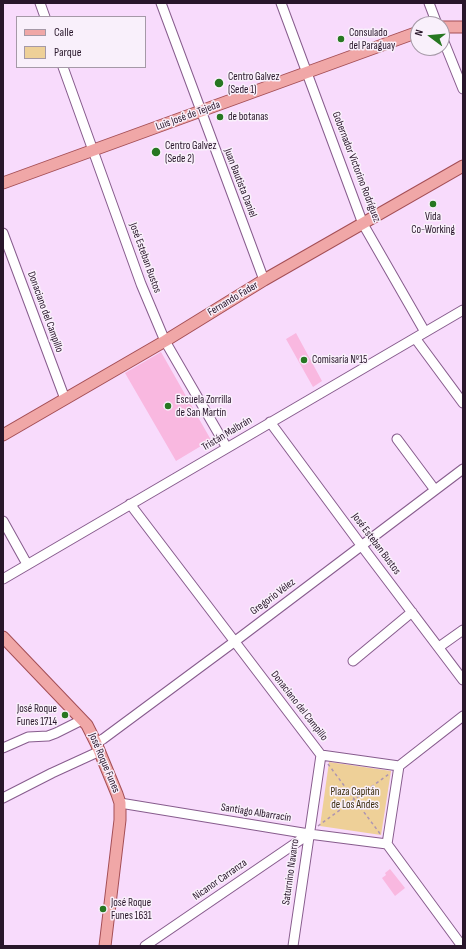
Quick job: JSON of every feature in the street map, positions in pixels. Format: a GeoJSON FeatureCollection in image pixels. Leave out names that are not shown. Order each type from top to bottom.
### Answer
{"type":"FeatureCollection","features":[{"type":"Feature","properties":{"kind":"main road"},"geometry":{"type":"LineString","coordinates":[[450,27],[463,27]]}},
{"type":"Feature","properties":{"kind":"main road","name":"Luis José de Tejeda"},"geometry":{"type":"LineString","coordinates":[[3,184],[410,35]]}},
{"type":"Feature","properties":{"kind":"main road","name":"Fernando Fader"},"geometry":{"type":"LineString","coordinates":[[3,435],[164,341],[264,280],[463,166]]}},
{"type":"Feature","properties":{"kind":"main road","name":"José Roque Funes"},"geometry":{"type":"LineString","coordinates":[[3,637],[90,729],[120,803],[120,820],[104,946]]}},
{"type":"Feature","properties":{"kind":"street"},"geometry":{"type":"LineString","coordinates":[[40,3],[45,16]]}},
{"type":"Feature","properties":{"kind":"street","name":"Juan Bautista Daniel"},"geometry":{"type":"LineString","coordinates":[[161,3],[264,280]]}},
{"type":"Feature","properties":{"kind":"street","name":"Gobernador Victorino Rodríguez"},"geometry":{"type":"LineString","coordinates":[[281,3],[363,224],[425,332]]}},
{"type":"Feature","properties":{"kind":"street"},"geometry":{"type":"LineString","coordinates":[[429,3],[434,16]]}},
{"type":"Feature","properties":{"kind":"street"},"geometry":{"type":"LineString","coordinates":[[450,56],[463,89]]}},
{"type":"Feature","properties":{"kind":"street","name":"José Esteban Bustos"},"geometry":{"type":"LineString","coordinates":[[63,68],[141,284],[164,341],[226,448]]}},
{"type":"Feature","properties":{"kind":"street","name":"Donaciano del Campillo"},"geometry":{"type":"LineString","coordinates":[[3,233],[65,399]]}},
{"type":"Feature","properties":{"kind":"street","name":"Tristán Malbrán"},"geometry":{"type":"LineString","coordinates":[[3,579],[463,310]]}},
{"type":"Feature","properties":{"kind":"street"},"geometry":{"type":"LineString","coordinates":[[416,338],[463,403]]}},
{"type":"Feature","properties":{"kind":"street","name":"José Esteban Bustos"},"geometry":{"type":"LineString","coordinates":[[270,422],[361,546],[463,680]]}},
{"type":"Feature","properties":{"kind":"street"},"geometry":{"type":"LineString","coordinates":[[397,440],[435,490]]}},
{"type":"Feature","properties":{"kind":"street","name":"Gregorio Vélez"},"geometry":{"type":"LineString","coordinates":[[3,798],[98,747],[103,739],[463,469]]}},
{"type":"Feature","properties":{"kind":"street","name":"Donaciano del Campillo"},"geometry":{"type":"LineString","coordinates":[[130,504],[321,755],[399,766]]}},
{"type":"Feature","properties":{"kind":"street"},"geometry":{"type":"LineString","coordinates":[[3,521],[27,564]]}},
{"type":"Feature","properties":{"kind":"street"},"geometry":{"type":"LineString","coordinates":[[353,660],[412,612]]}},
{"type":"Feature","properties":{"kind":"street"},"geometry":{"type":"LineString","coordinates":[[439,648],[463,630]]}},
{"type":"Feature","properties":{"kind":"street"},"geometry":{"type":"LineString","coordinates":[[462,946],[388,844],[399,766],[463,716]]}},
{"type":"Feature","properties":{"kind":"street"},"geometry":{"type":"LineString","coordinates":[[3,748],[28,737],[48,736],[82,720]]}},
{"type":"Feature","properties":{"kind":"street","name":"Saturnino Navarro"},"geometry":{"type":"LineString","coordinates":[[293,946],[321,755]]}},
{"type":"Feature","properties":{"kind":"street","name":"Santiago Albarracín"},"geometry":{"type":"LineString","coordinates":[[120,803],[309,834],[388,844]]}},
{"type":"Feature","properties":{"kind":"street","name":"Nicanor Carranza"},"geometry":{"type":"LineString","coordinates":[[145,946],[309,834]]}},
{"type":"Feature","properties":{"kind":"path"},"geometry":{"type":"LineString","coordinates":[[321,755],[388,844]]}},
{"type":"Feature","properties":{"kind":"path"},"geometry":{"type":"LineString","coordinates":[[309,834],[399,766]]}},
{"type":"Feature","properties":{"kind":"green space","name":"Plaza Capitán de Los Andes"},"geometry":{"type":"Polygon","coordinates":[[[329,762],[391,771],[381,835],[320,826],[329,762]]]}},
{"type":"Feature","properties":{"kind":"building","name":"Comisaría Nº15"},"geometry":{"type":"Polygon","coordinates":[[[296,333],[322,381],[313,387],[286,339],[296,333]]]}},
{"type":"Feature","properties":{"kind":"building","name":"Escuela Zorrilla de San Martín"},"geometry":{"type":"Polygon","coordinates":[[[161,352],[211,440],[176,461],[125,373],[161,352]]]}},
{"type":"Feature","properties":{"kind":"building"},"geometry":{"type":"Polygon","coordinates":[[[390,869],[405,888],[395,896],[382,878],[390,869]]]}},
{"type":"Feature","properties":{"kind":"place","name":"Consulado del Paraguay"},"geometry":{"type":"Point","coordinates":[341,39]}},
{"type":"Feature","properties":{"kind":"place","name":"Centro Galvez (Sede 1)"},"geometry":{"type":"Point","coordinates":[219,83]}},
{"type":"Feature","properties":{"kind":"place","name":"de botanas"},"geometry":{"type":"Point","coordinates":[220,117]}},
{"type":"Feature","properties":{"kind":"place","name":"Centro Galvez (Sede 2)"},"geometry":{"type":"Point","coordinates":[156,152]}},
{"type":"Feature","properties":{"kind":"place","name":"Vida Co-Working"},"geometry":{"type":"Point","coordinates":[433,204]}},
{"type":"Feature","properties":{"kind":"place","name":"Comisaría Nº15"},"geometry":{"type":"Point","coordinates":[304,360]}},
{"type":"Feature","properties":{"kind":"place","name":"Escuela Zorrilla de San Martín"},"geometry":{"type":"Point","coordinates":[168,406]}},
{"type":"Feature","properties":{"kind":"place","name":"José Roque Funes 1714"},"geometry":{"type":"Point","coordinates":[65,715]}},
{"type":"Feature","properties":{"kind":"place","name":"José Roque Funes 1631"},"geometry":{"type":"Point","coordinates":[103,909]}}]}
